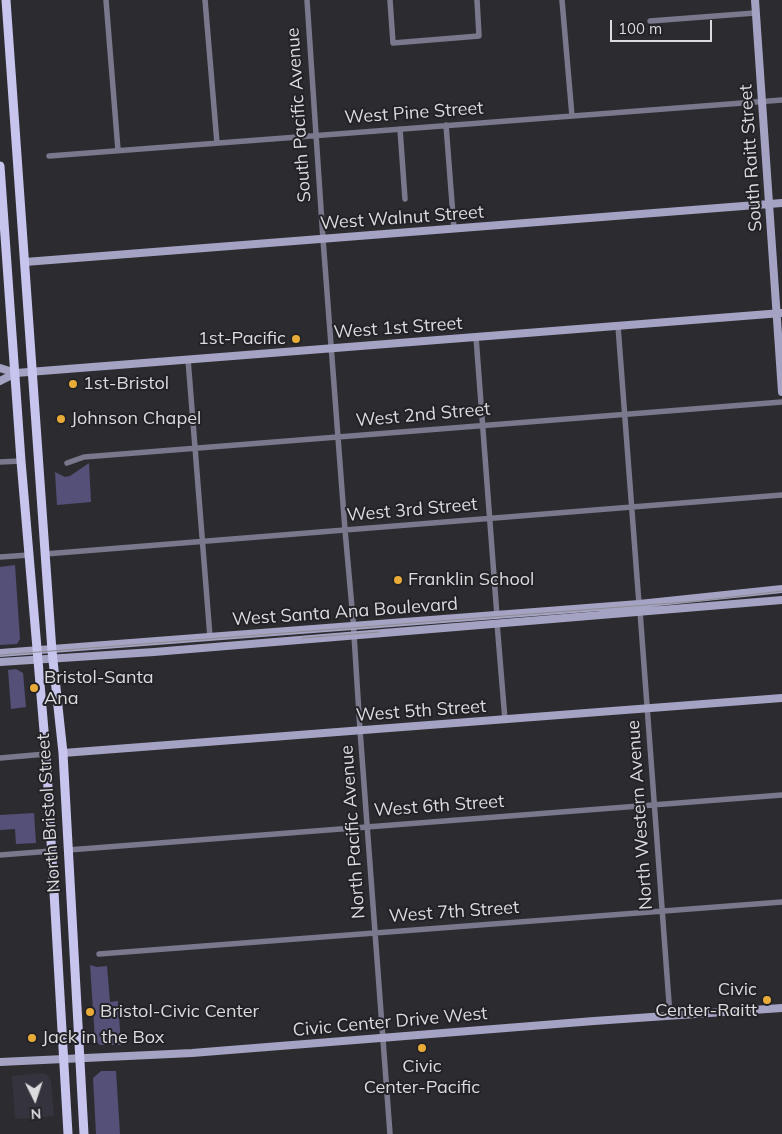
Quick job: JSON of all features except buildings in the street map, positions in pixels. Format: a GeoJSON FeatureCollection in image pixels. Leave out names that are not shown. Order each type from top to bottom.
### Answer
{"type":"FeatureCollection","features":[{"type":"Feature","properties":{"kind":"main road","name":"North Bristol Street"},"geometry":{"type":"LineString","coordinates":[[6,0],[52,654],[63,753],[84,1134]]}},
{"type":"Feature","properties":{"kind":"main road","name":"South Raitt Street"},"geometry":{"type":"LineString","coordinates":[[754,0],[779,313],[782,392]]}},
{"type":"Feature","properties":{"kind":"main road","name":"North Bristol Street"},"geometry":{"type":"LineString","coordinates":[[0,166],[21,461],[46,754],[68,1134]]}},
{"type":"Feature","properties":{"kind":"main road","name":"West Walnut Street"},"geometry":{"type":"LineString","coordinates":[[25,262],[782,203]]}},
{"type":"Feature","properties":{"kind":"main road","name":"West 1st Street"},"geometry":{"type":"LineString","coordinates":[[0,368],[16,372],[31,371],[779,313]]}},
{"type":"Feature","properties":{"kind":"main road","name":"West 1st Street"},"geometry":{"type":"LineString","coordinates":[[0,381],[16,372]]}},
{"type":"Feature","properties":{"kind":"main road","name":"West Santa Ana Boulevard"},"geometry":{"type":"LineString","coordinates":[[640,608],[782,590]]}},
{"type":"Feature","properties":{"kind":"main road","name":"West Santa Ana Boulevard"},"geometry":{"type":"LineString","coordinates":[[52,654],[354,626],[497,619],[782,600]]}},
{"type":"Feature","properties":{"kind":"main road","name":"West Santa Ana Boulevard"},"geometry":{"type":"LineString","coordinates":[[0,662],[37,655],[354,635],[497,619]]}},
{"type":"Feature","properties":{"kind":"main road","name":"West Santa Ana Boulevard"},"geometry":{"type":"LineString","coordinates":[[0,653],[37,655]]}},
{"type":"Feature","properties":{"kind":"main road","name":"West 5th Street"},"geometry":{"type":"LineString","coordinates":[[63,753],[782,698]]}},
{"type":"Feature","properties":{"kind":"main road","name":"Civic Center Drive West"},"geometry":{"type":"LineString","coordinates":[[0,1062],[64,1058],[157,1056],[782,1008]]}},
{"type":"Feature","properties":{"kind":"street"},"geometry":{"type":"LineString","coordinates":[[106,0],[118,150]]}},
{"type":"Feature","properties":{"kind":"street"},"geometry":{"type":"LineString","coordinates":[[205,0],[217,143]]}},
{"type":"Feature","properties":{"kind":"street","name":"South Pacific Avenue"},"geometry":{"type":"LineString","coordinates":[[307,0],[331,348]]}},
{"type":"Feature","properties":{"kind":"street"},"geometry":{"type":"LineString","coordinates":[[390,0],[393,43],[479,36],[477,0]]}},
{"type":"Feature","properties":{"kind":"street"},"geometry":{"type":"LineString","coordinates":[[562,0],[572,116]]}},
{"type":"Feature","properties":{"kind":"street"},"geometry":{"type":"LineString","coordinates":[[650,21],[756,13]]}},
{"type":"Feature","properties":{"kind":"street","name":"West Pine Street"},"geometry":{"type":"LineString","coordinates":[[49,156],[782,100]]}},
{"type":"Feature","properties":{"kind":"street"},"geometry":{"type":"LineString","coordinates":[[446,125],[454,229]]}},
{"type":"Feature","properties":{"kind":"street"},"geometry":{"type":"LineString","coordinates":[[400,129],[405,199]]}},
{"type":"Feature","properties":{"kind":"street","name":"North Western Avenue"},"geometry":{"type":"LineString","coordinates":[[618,326],[670,1016]]}},
{"type":"Feature","properties":{"kind":"street"},"geometry":{"type":"LineString","coordinates":[[476,337],[504,720]]}},
{"type":"Feature","properties":{"kind":"street","name":"North Pacific Avenue"},"geometry":{"type":"LineString","coordinates":[[331,348],[354,626],[390,1134]]}},
{"type":"Feature","properties":{"kind":"street"},"geometry":{"type":"LineString","coordinates":[[188,359],[210,638]]}},
{"type":"Feature","properties":{"kind":"street","name":"West 2nd Street"},"geometry":{"type":"LineString","coordinates":[[67,463],[84,457],[782,402]]}},
{"type":"Feature","properties":{"kind":"street"},"geometry":{"type":"LineString","coordinates":[[0,462],[21,461]]}},
{"type":"Feature","properties":{"kind":"street","name":"West 3rd Street"},"geometry":{"type":"LineString","coordinates":[[45,554],[782,495]]}},
{"type":"Feature","properties":{"kind":"street"},"geometry":{"type":"LineString","coordinates":[[0,557],[29,555]]}},
{"type":"Feature","properties":{"kind":"street"},"geometry":{"type":"LineString","coordinates":[[0,758],[46,754]]}},
{"type":"Feature","properties":{"kind":"street","name":"West 6th Street"},"geometry":{"type":"LineString","coordinates":[[68,850],[782,795]]}},
{"type":"Feature","properties":{"kind":"street"},"geometry":{"type":"LineString","coordinates":[[0,855],[52,851]]}},
{"type":"Feature","properties":{"kind":"street","name":"West 7th Street"},"geometry":{"type":"LineString","coordinates":[[99,954],[782,902]]}},
{"type":"Feature","properties":{"kind":"shaded area"},"geometry":{"type":"Polygon","coordinates":[[[89,463],[91,502],[57,505],[55,472],[65,477],[70,476],[89,463]]]}},
{"type":"Feature","properties":{"kind":"shaded area"},"geometry":{"type":"Polygon","coordinates":[[[15,565],[20,639],[17,644],[0,645],[0,567],[15,565]]]}},
{"type":"Feature","properties":{"kind":"shaded area"},"geometry":{"type":"Polygon","coordinates":[[[16,669],[23,673],[26,707],[11,709],[8,670],[16,669]]]}},
{"type":"Feature","properties":{"kind":"shaded area"},"geometry":{"type":"Polygon","coordinates":[[[34,813],[36,843],[16,844],[15,829],[0,830],[0,815],[34,813]]]}},
{"type":"Feature","properties":{"kind":"shaded area"},"geometry":{"type":"Polygon","coordinates":[[[90,965],[97,967],[107,966],[110,1002],[118,1001],[121,1045],[100,1045],[95,1040],[90,965]]]}},
{"type":"Feature","properties":{"kind":"shaded area"},"geometry":{"type":"Polygon","coordinates":[[[101,1071],[116,1071],[120,1134],[96,1134],[93,1078],[101,1071]]]}},
{"type":"Feature","properties":{"kind":"shaded area"},"geometry":{"type":"Polygon","coordinates":[[[43,1073],[48,1076],[51,1082],[54,1116],[15,1119],[12,1076],[43,1073]]]}},
{"type":"Feature","properties":{"kind":"tram line"},"geometry":{"type":"LineString","coordinates":[[0,655],[698,601],[782,591]]}},
{"type":"Feature","properties":{"kind":"tram line"},"geometry":{"type":"LineString","coordinates":[[302,638],[379,632]]}},
{"type":"Feature","properties":{"kind":"place","name":"1st-Pacific"},"geometry":{"type":"Point","coordinates":[296,339]}},
{"type":"Feature","properties":{"kind":"place","name":"1st-Bristol"},"geometry":{"type":"Point","coordinates":[73,384]}},
{"type":"Feature","properties":{"kind":"place","name":"Johnson Chapel"},"geometry":{"type":"Point","coordinates":[61,419]}},
{"type":"Feature","properties":{"kind":"place","name":"Franklin School"},"geometry":{"type":"Point","coordinates":[398,580]}},
{"type":"Feature","properties":{"kind":"place","name":"Bristol-Santa Ana"},"geometry":{"type":"Point","coordinates":[34,688]}},
{"type":"Feature","properties":{"kind":"place","name":"Civic Center-Raitt"},"geometry":{"type":"Point","coordinates":[767,1000]}},
{"type":"Feature","properties":{"kind":"place","name":"Bristol-Civic Center"},"geometry":{"type":"Point","coordinates":[90,1012]}},
{"type":"Feature","properties":{"kind":"place","name":"Jack in the Box"},"geometry":{"type":"Point","coordinates":[32,1038]}},
{"type":"Feature","properties":{"kind":"place","name":"Civic Center-Pacific"},"geometry":{"type":"Point","coordinates":[422,1048]}}]}
